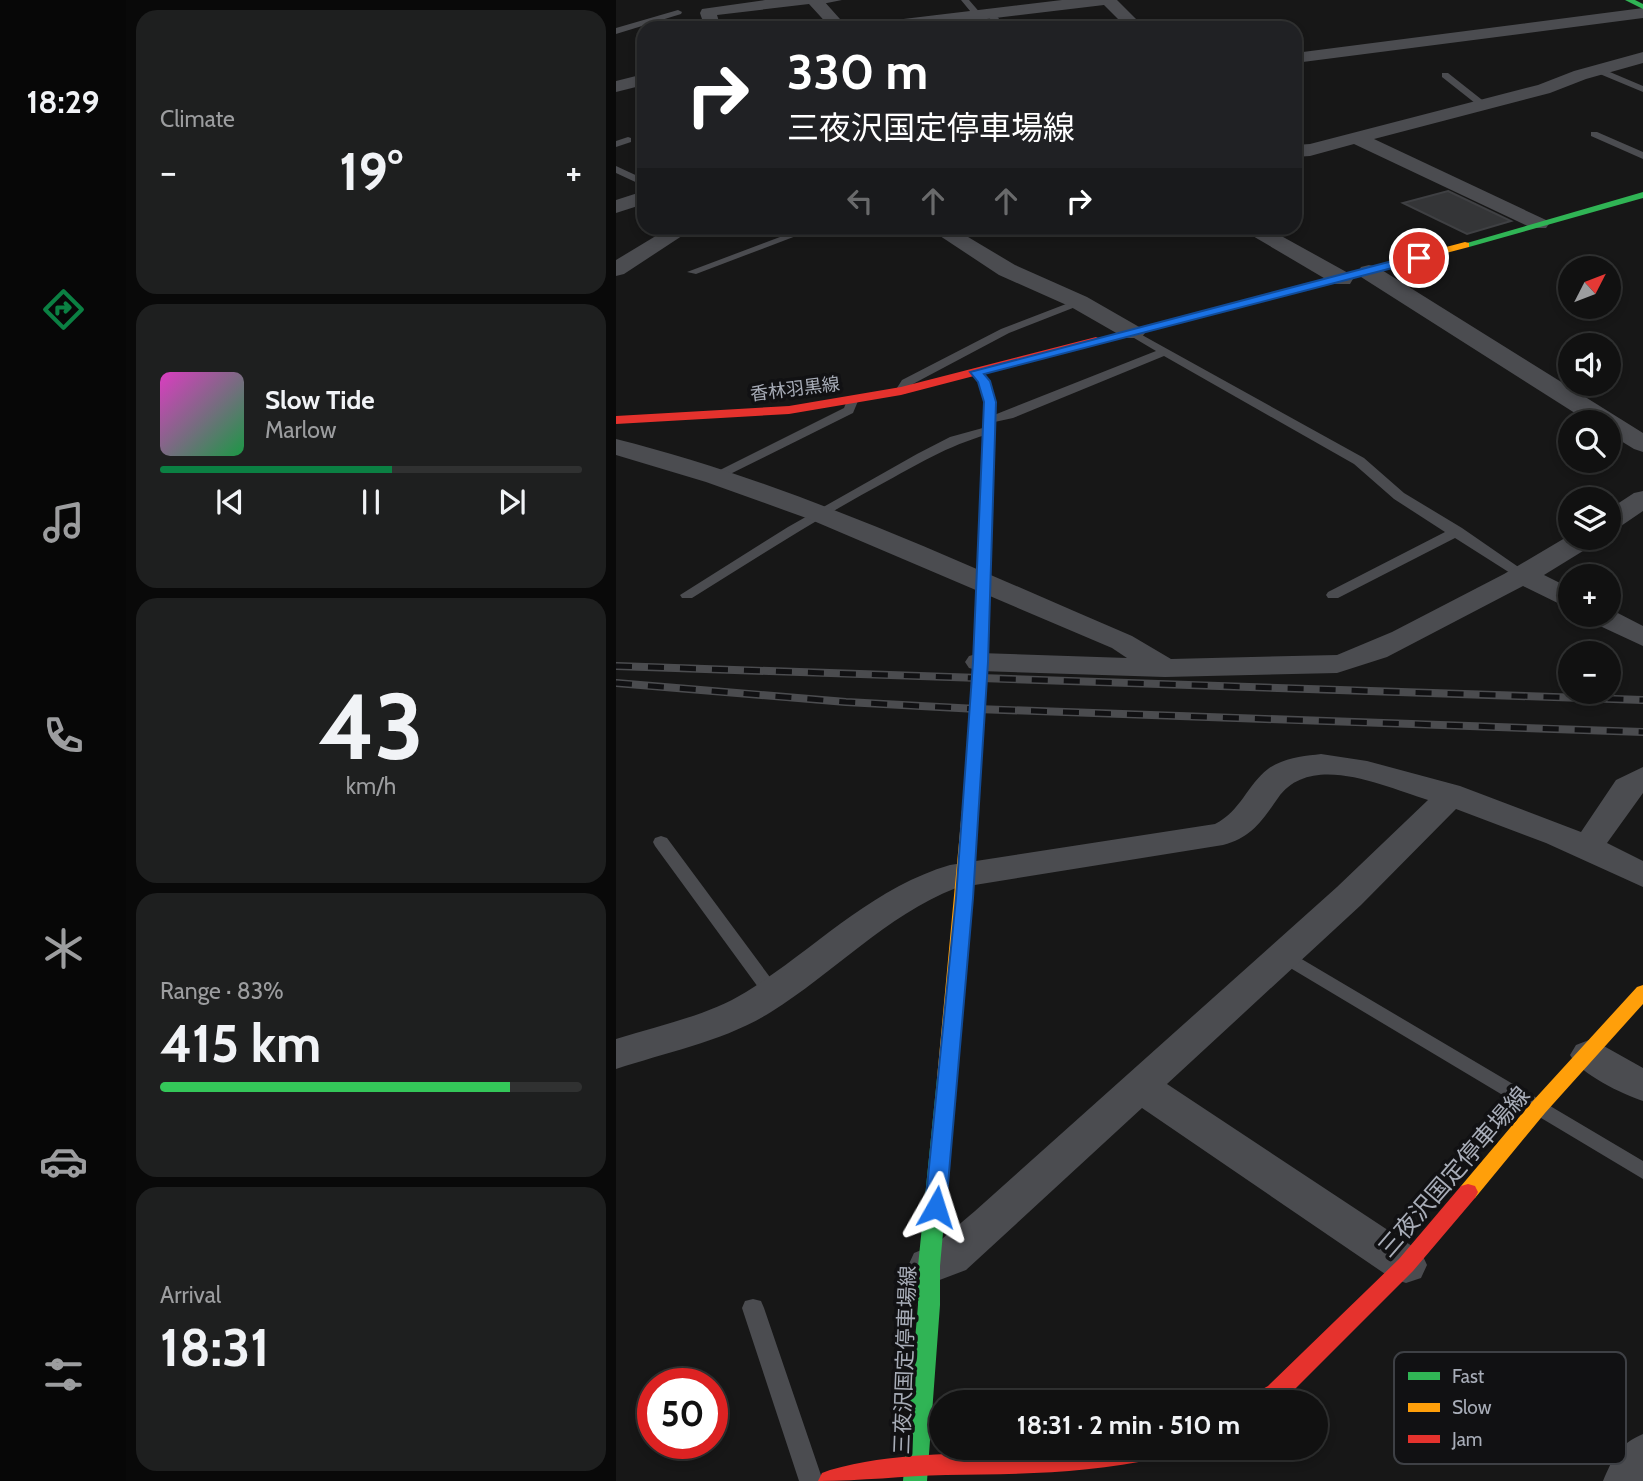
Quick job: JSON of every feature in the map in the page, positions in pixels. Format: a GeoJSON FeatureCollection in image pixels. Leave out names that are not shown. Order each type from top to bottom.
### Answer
{"type":"FeatureCollection","features":[{"type":"Feature","properties":{"kind":"main road"},"geometry":{"type":"LineString","coordinates":[[1629,0],[1643,7]]}},
{"type":"Feature","properties":{"kind":"main road"},"geometry":{"type":"LineString","coordinates":[[976,372],[1342,279],[1643,195]]}},
{"type":"Feature","properties":{"kind":"main road","name":"香林羽黒線"},"geometry":{"type":"LineString","coordinates":[[616,421],[758,414],[852,401],[976,372]]}},
{"type":"Feature","properties":{"kind":"main road","name":"三夜沢国定停車場線"},"geometry":{"type":"LineString","coordinates":[[976,372],[989,394],[990,424],[980,662],[965,875],[929,1265],[918,1463],[1021,1464],[1080,1460]]}},
{"type":"Feature","properties":{"kind":"main road","name":"三夜沢国定停車場線"},"geometry":{"type":"LineString","coordinates":[[1279,1390],[1406,1265],[1538,1108],[1589,1055],[1643,992]]}},
{"type":"Feature","properties":{"kind":"main road"},"geometry":{"type":"LineString","coordinates":[[830,1481],[872,1467],[918,1463],[915,1481]]}},
{"type":"Feature","properties":{"kind":"street"},"geometry":{"type":"LineString","coordinates":[[927,21],[1106,0],[1129,21]]}},
{"type":"Feature","properties":{"kind":"street"},"geometry":{"type":"LineString","coordinates":[[711,21],[708,13],[713,11],[812,1],[833,21]]}},
{"type":"Feature","properties":{"kind":"street"},"geometry":{"type":"LineString","coordinates":[[1302,57],[1643,13]]}},
{"type":"Feature","properties":{"kind":"street"},"geometry":{"type":"LineString","coordinates":[[1302,150],[1553,87],[1643,57]]}},
{"type":"Feature","properties":{"kind":"street"},"geometry":{"type":"LineString","coordinates":[[616,87],[637,81]]}},
{"type":"Feature","properties":{"kind":"street"},"geometry":{"type":"LineString","coordinates":[[1356,138],[1539,224]]}},
{"type":"Feature","properties":{"kind":"street"},"geometry":{"type":"LineString","coordinates":[[616,207],[637,200]]}},
{"type":"Feature","properties":{"kind":"street"},"geometry":{"type":"LineString","coordinates":[[616,269],[672,235]]}},
{"type":"Feature","properties":{"kind":"street"},"geometry":{"type":"LineString","coordinates":[[950,235],[1006,270],[1079,302],[1133,333]]}},
{"type":"Feature","properties":{"kind":"street"},"geometry":{"type":"LineString","coordinates":[[1265,235],[1342,279]]}},
{"type":"Feature","properties":{"kind":"street"},"geometry":{"type":"LineString","coordinates":[[1368,272],[1589,410]]}},
{"type":"Feature","properties":{"kind":"street"},"geometry":{"type":"LineString","coordinates":[[1621,430],[1643,444]]}},
{"type":"Feature","properties":{"kind":"street"},"geometry":{"type":"LineString","coordinates":[[616,447],[715,476],[818,513],[1136,648],[1165,668]]}},
{"type":"Feature","properties":{"kind":"street"},"geometry":{"type":"LineString","coordinates":[[1621,513],[1643,499]]}},
{"type":"Feature","properties":{"kind":"street"},"geometry":{"type":"LineString","coordinates":[[980,662],[1165,668],[1322,665],[1350,661],[1523,575],[1564,550]]}},
{"type":"Feature","properties":{"kind":"street"},"geometry":{"type":"LineString","coordinates":[[1523,575],[1558,594]]}},
{"type":"Feature","properties":{"kind":"street"},"geometry":{"type":"LineString","coordinates":[[1621,626],[1643,637]]}},
{"type":"Feature","properties":{"kind":"street"},"geometry":{"type":"LineString","coordinates":[[616,1055],[755,1005],[838,942],[926,884],[965,875],[1223,834],[1249,818],[1278,777],[1302,767],[1343,766],[1490,807],[1643,875]]}},
{"type":"Feature","properties":{"kind":"street"},"geometry":{"type":"LineString","coordinates":[[1587,848],[1627,788],[1643,778]]}},
{"type":"Feature","properties":{"kind":"street"},"geometry":{"type":"LineString","coordinates":[[929,1265],[951,1257],[968,1243],[1349,896],[1441,805],[1448,794]]}},
{"type":"Feature","properties":{"kind":"street"},"geometry":{"type":"LineString","coordinates":[[1589,1055],[1643,1086]]}},
{"type":"Feature","properties":{"kind":"street"},"geometry":{"type":"LineString","coordinates":[[1140,1086],[1406,1265]]}},
{"type":"Feature","properties":{"kind":"street"},"geometry":{"type":"LineString","coordinates":[[1626,1481],[1643,1456]]}},
{"type":"Feature","properties":{"kind":"lane"},"geometry":{"type":"LineString","coordinates":[[812,1],[838,0]]}},
{"type":"Feature","properties":{"kind":"lane"},"geometry":{"type":"LineString","coordinates":[[965,0],[994,21]]}},
{"type":"Feature","properties":{"kind":"lane"},"geometry":{"type":"LineString","coordinates":[[649,21],[678,12]]}},
{"type":"Feature","properties":{"kind":"lane"},"geometry":{"type":"LineString","coordinates":[[616,31],[637,25]]}},
{"type":"Feature","properties":{"kind":"lane"},"geometry":{"type":"LineString","coordinates":[[1598,70],[1643,89]]}},
{"type":"Feature","properties":{"kind":"lane"},"geometry":{"type":"LineString","coordinates":[[1445,75],[1483,105]]}},
{"type":"Feature","properties":{"kind":"lane"},"geometry":{"type":"LineString","coordinates":[[1594,134],[1643,156]]}},
{"type":"Feature","properties":{"kind":"lane"},"geometry":{"type":"LineString","coordinates":[[616,144],[628,140]]}},
{"type":"Feature","properties":{"kind":"lane"},"geometry":{"type":"LineString","coordinates":[[616,169],[637,180]]}},
{"type":"Feature","properties":{"kind":"lane"},"geometry":{"type":"LineString","coordinates":[[692,272],[793,235]]}},
{"type":"Feature","properties":{"kind":"lane"},"geometry":{"type":"LineString","coordinates":[[901,391],[906,383],[976,345],[1079,302]]}},
{"type":"Feature","properties":{"kind":"lane"},"geometry":{"type":"LineString","coordinates":[[1133,333],[1359,461],[1399,496],[1523,575]]}},
{"type":"Feature","properties":{"kind":"lane"},"geometry":{"type":"LineString","coordinates":[[687,595],[818,513],[932,451],[1009,415],[1165,351]]}},
{"type":"Feature","properties":{"kind":"lane"},"geometry":{"type":"LineString","coordinates":[[715,476],[849,410],[852,401]]}},
{"type":"Feature","properties":{"kind":"lane"},"geometry":{"type":"LineString","coordinates":[[1334,595],[1457,531]]}},
{"type":"Feature","properties":{"kind":"lane"},"geometry":{"type":"LineString","coordinates":[[661,842],[772,993]]}},
{"type":"Feature","properties":{"kind":"lane"},"geometry":{"type":"LineString","coordinates":[[1283,956],[1643,1171]]}},
{"type":"Feature","properties":{"kind":"lane"},"geometry":{"type":"LineString","coordinates":[[753,1308],[811,1481]]}},
{"type":"Feature","properties":{"kind":"building"},"geometry":{"type":"Polygon","coordinates":[[[1448,191],[1511,221],[1467,234],[1403,203],[1448,191]]]}},
{"type":"Feature","properties":{"kind":"railway"},"geometry":{"type":"LineString","coordinates":[[616,666],[1643,700]]}},
{"type":"Feature","properties":{"kind":"railway"},"geometry":{"type":"LineString","coordinates":[[616,683],[846,702],[977,709],[1643,732]]}},
{"type":"Feature","properties":{"kind":"traffic: fast"},"geometry":{"type":"LineString","coordinates":[[1629,0],[1643,7]]}},
{"type":"Feature","properties":{"kind":"traffic: fast"},"geometry":{"type":"LineString","coordinates":[[1465,245],[1643,195]]}},
{"type":"Feature","properties":{"kind":"traffic: fast"},"geometry":{"type":"LineString","coordinates":[[971,799],[980,662],[990,402],[984,381],[976,372]]}},
{"type":"Feature","properties":{"kind":"traffic: fast"},"geometry":{"type":"LineString","coordinates":[[915,1481],[929,1305],[929,1266],[947,1078]]}},
{"type":"Feature","properties":{"kind":"traffic: slow"},"geometry":{"type":"LineString","coordinates":[[1096,341],[1465,245]]}},
{"type":"Feature","properties":{"kind":"traffic: slow"},"geometry":{"type":"LineString","coordinates":[[947,1078],[971,799]]}},
{"type":"Feature","properties":{"kind":"traffic: slow"},"geometry":{"type":"LineString","coordinates":[[1468,1192],[1538,1108],[1643,992]]}},
{"type":"Feature","properties":{"kind":"traffic: jam"},"geometry":{"type":"LineString","coordinates":[[616,420],[789,410],[901,391],[1096,341]]}},
{"type":"Feature","properties":{"kind":"traffic: jam"},"geometry":{"type":"LineString","coordinates":[[1279,1390],[1406,1265],[1468,1192]]}},
{"type":"Feature","properties":{"kind":"traffic: jam"},"geometry":{"type":"LineString","coordinates":[[830,1481],[854,1474],[901,1467],[1076,1460]]}},
{"type":"Feature","properties":{"kind":"route"},"geometry":{"type":"LineString","coordinates":[[936,1207],[964,898],[980,662],[990,402],[984,381],[976,372],[1419,258]]}}]}
